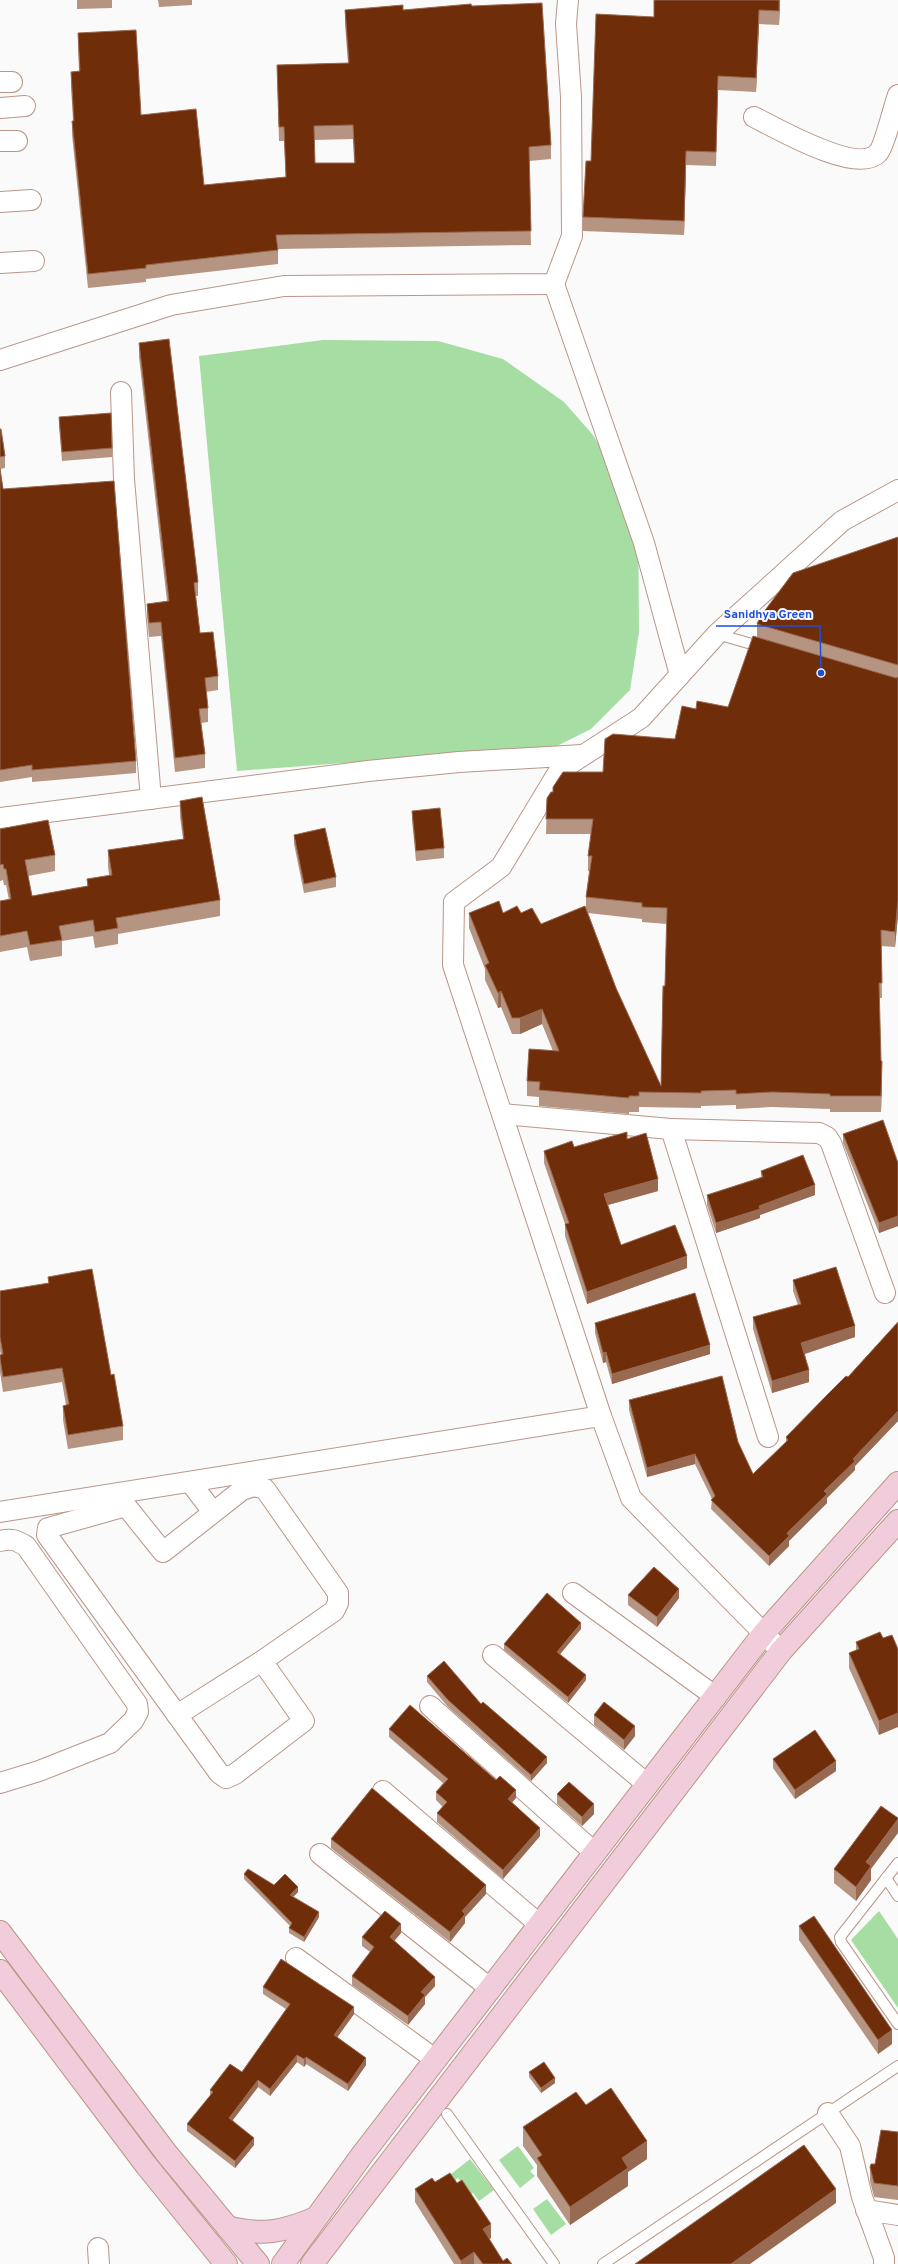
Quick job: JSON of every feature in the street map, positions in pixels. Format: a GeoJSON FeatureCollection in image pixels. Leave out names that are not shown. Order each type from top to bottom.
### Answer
{"type":"FeatureCollection","features":[{"type":"Feature","properties":{"kind":"street"},"geometry":{"type":"LineString","coordinates":[[568,0],[566,24],[571,97],[572,236],[554,284],[644,543],[680,675]]}},
{"type":"Feature","properties":{"kind":"street"},"geometry":{"type":"LineString","coordinates":[[754,117],[821,151],[859,158],[871,158],[879,152],[898,95]]}},
{"type":"Feature","properties":{"kind":"street"},"geometry":{"type":"LineString","coordinates":[[0,108],[24,106]]}},
{"type":"Feature","properties":{"kind":"street"},"geometry":{"type":"LineString","coordinates":[[0,202],[31,200]]}},
{"type":"Feature","properties":{"kind":"street"},"geometry":{"type":"LineString","coordinates":[[0,263],[34,261]]}},
{"type":"Feature","properties":{"kind":"street"},"geometry":{"type":"LineString","coordinates":[[0,360],[171,305],[284,286],[554,284]]}},
{"type":"Feature","properties":{"kind":"street"},"geometry":{"type":"LineString","coordinates":[[121,392],[124,479],[150,799]]}},
{"type":"Feature","properties":{"kind":"street"},"geometry":{"type":"LineString","coordinates":[[781,1651],[631,1498],[601,1416],[453,964],[454,902],[501,867],[559,771],[641,718],[717,634],[842,521],[898,490]]}},
{"type":"Feature","properties":{"kind":"street"},"geometry":{"type":"LineString","coordinates":[[0,818],[460,762],[584,755]]}},
{"type":"Feature","properties":{"kind":"street"},"geometry":{"type":"LineString","coordinates":[[503,1114],[671,1129],[819,1134],[827,1137],[831,1143],[885,1293]]}},
{"type":"Feature","properties":{"kind":"street"},"geometry":{"type":"LineString","coordinates":[[671,1129],[768,1437]]}},
{"type":"Feature","properties":{"kind":"street"},"geometry":{"type":"LineString","coordinates":[[262,1662],[304,1721],[235,1774],[226,1778],[219,1773],[48,1534],[48,1528],[122,1500],[190,1482],[601,1416]]}},
{"type":"Feature","properties":{"kind":"street"},"geometry":{"type":"LineString","coordinates":[[190,1482],[213,1512]]}},
{"type":"Feature","properties":{"kind":"street"},"geometry":{"type":"LineString","coordinates":[[283,2264],[362,2155],[764,1633],[898,1483]]}},
{"type":"Feature","properties":{"kind":"street"},"geometry":{"type":"LineString","coordinates":[[122,1500],[163,1552],[242,1490],[254,1486],[265,1489],[338,1593],[338,1603],[334,1611],[262,1662],[177,1715]]}},
{"type":"Feature","properties":{"kind":"street"},"geometry":{"type":"LineString","coordinates":[[0,1512],[122,1500]]}},
{"type":"Feature","properties":{"kind":"street"},"geometry":{"type":"LineString","coordinates":[[312,2264],[781,1651],[898,1521]]}},
{"type":"Feature","properties":{"kind":"street"},"geometry":{"type":"LineString","coordinates":[[0,1541],[9,1539],[17,1540],[26,1546],[136,1704],[138,1712],[133,1721],[110,1743],[39,1771],[0,1783]]}},
{"type":"Feature","properties":{"kind":"street"},"geometry":{"type":"LineString","coordinates":[[573,1592],[716,1697]]}},
{"type":"Feature","properties":{"kind":"street"},"geometry":{"type":"LineString","coordinates":[[493,1655],[648,1785]]}},
{"type":"Feature","properties":{"kind":"street"},"geometry":{"type":"LineString","coordinates":[[430,1706],[595,1853]]}},
{"type":"Feature","properties":{"kind":"street"},"geometry":{"type":"LineString","coordinates":[[383,1791],[540,1925]]}},
{"type":"Feature","properties":{"kind":"street"},"geometry":{"type":"LineString","coordinates":[[320,1854],[491,1989]]}},
{"type":"Feature","properties":{"kind":"street"},"geometry":{"type":"LineString","coordinates":[[0,1932],[167,2154],[258,2264]]}},
{"type":"Feature","properties":{"kind":"street"},"geometry":{"type":"LineString","coordinates":[[296,1958],[436,2060]]}},
{"type":"Feature","properties":{"kind":"street"},"geometry":{"type":"LineString","coordinates":[[0,1972],[146,2165],[226,2264]]}},
{"type":"Feature","properties":{"kind":"street"},"geometry":{"type":"LineString","coordinates":[[828,2113],[850,2146],[866,2210],[884,2258],[884,2264]]}},
{"type":"Feature","properties":{"kind":"street"},"geometry":{"type":"LineString","coordinates":[[866,2210],[898,2215]]}},
{"type":"Feature","properties":{"kind":"street"},"geometry":{"type":"LineString","coordinates":[[228,2227],[262,2233],[293,2228],[316,2218]]}},
{"type":"Feature","properties":{"kind":"lane"},"geometry":{"type":"LineString","coordinates":[[717,634],[770,649]]}},
{"type":"Feature","properties":{"kind":"lane"},"geometry":{"type":"LineString","coordinates":[[898,1863],[840,1936],[841,1942],[898,2024]]}},
{"type":"Feature","properties":{"kind":"lane"},"geometry":{"type":"LineString","coordinates":[[886,1878],[898,1896]]}},
{"type":"Feature","properties":{"kind":"lane"},"geometry":{"type":"LineString","coordinates":[[603,2264],[898,2066]]}},
{"type":"Feature","properties":{"kind":"lane"},"geometry":{"type":"LineString","coordinates":[[447,2114],[554,2264]]}},
{"type":"Feature","properties":{"kind":"green space"},"geometry":{"type":"Polygon","coordinates":[[[323,340],[438,341],[503,359],[564,402],[593,435],[638,510],[639,632],[630,690],[591,729],[555,747],[237,771],[199,356],[323,340]]]}},
{"type":"Feature","properties":{"kind":"green space"},"geometry":{"type":"Polygon","coordinates":[[[879,1911],[898,1939],[898,2008],[851,1940],[879,1911]]]}},
{"type":"Feature","properties":{"kind":"green space"},"geometry":{"type":"Polygon","coordinates":[[[518,2146],[534,2168],[530,2171],[535,2176],[520,2188],[499,2160],[518,2146]]]}},
{"type":"Feature","properties":{"kind":"green space"},"geometry":{"type":"Polygon","coordinates":[[[470,2159],[494,2190],[479,2201],[458,2178],[454,2181],[450,2175],[470,2159]]]}},
{"type":"Feature","properties":{"kind":"green space"},"geometry":{"type":"Polygon","coordinates":[[[547,2199],[566,2224],[551,2235],[533,2209],[547,2199]]]}},
{"type":"Feature","properties":{"kind":"building"},"geometry":{"type":"Polygon","coordinates":[[[654,0],[779,0],[779,11],[759,10],[756,78],[718,76],[716,152],[686,151],[684,221],[583,217],[586,161],[591,161],[596,14],[654,17],[654,0]]]}},
{"type":"Feature","properties":{"kind":"building"},"geometry":{"type":"Polygon","coordinates":[[[542,3],[551,145],[529,147],[531,231],[276,235],[278,250],[146,265],[146,268],[88,274],[72,121],[74,121],[71,72],[80,71],[78,33],[136,30],[141,115],[196,109],[204,185],[286,177],[284,127],[279,127],[277,65],[349,63],[345,10],[403,5],[403,10],[471,4],[472,6],[542,3]],[[353,125],[314,126],[315,163],[355,163],[353,125]]]}},
{"type":"Feature","properties":{"kind":"building"},"geometry":{"type":"Polygon","coordinates":[[[169,339],[198,582],[194,583],[200,633],[213,632],[218,676],[205,678],[208,708],[199,709],[205,754],[175,758],[161,622],[149,623],[147,604],[169,601],[139,343],[169,339]]]}},
{"type":"Feature","properties":{"kind":"building"},"geometry":{"type":"Polygon","coordinates":[[[111,413],[112,448],[62,452],[59,417],[111,413]]]}},
{"type":"Feature","properties":{"kind":"building"},"geometry":{"type":"Polygon","coordinates":[[[0,429],[5,456],[0,457],[0,429]]]}},
{"type":"Feature","properties":{"kind":"building"},"geometry":{"type":"Polygon","coordinates":[[[0,468],[3,489],[114,481],[136,761],[32,770],[32,765],[0,770],[0,468]]]}},
{"type":"Feature","properties":{"kind":"building"},"geometry":{"type":"Polygon","coordinates":[[[898,537],[898,665],[757,624],[760,617],[793,573],[898,537]]]}},
{"type":"Feature","properties":{"kind":"building"},"geometry":{"type":"Polygon","coordinates":[[[753,636],[896,678],[898,677],[898,900],[895,932],[881,930],[882,983],[879,983],[882,1061],[881,1096],[830,1096],[830,1094],[772,1092],[736,1094],[736,1090],[701,1091],[701,1093],[639,1092],[639,1096],[629,1096],[629,1098],[539,1090],[540,1082],[527,1081],[529,1049],[559,1051],[542,1009],[520,1018],[512,1018],[501,991],[498,993],[485,965],[489,963],[469,913],[499,901],[503,913],[517,906],[521,913],[532,908],[541,924],[585,906],[616,988],[661,1086],[663,986],[665,986],[667,908],[642,907],[642,903],[586,897],[592,856],[588,856],[593,819],[546,819],[547,798],[551,792],[553,792],[553,787],[563,772],[603,772],[605,739],[613,734],[675,739],[682,706],[696,709],[697,701],[728,707],[753,636]]]}},
{"type":"Feature","properties":{"kind":"building"},"geometry":{"type":"Polygon","coordinates":[[[202,797],[220,900],[116,918],[118,928],[95,932],[93,920],[59,926],[62,940],[30,945],[27,931],[0,936],[0,901],[11,899],[6,869],[4,869],[3,864],[0,865],[0,829],[48,820],[55,855],[25,860],[32,896],[88,886],[87,879],[112,875],[108,850],[184,839],[180,801],[202,797]]]}},
{"type":"Feature","properties":{"kind":"building"},"geometry":{"type":"Polygon","coordinates":[[[440,808],[444,848],[416,851],[412,811],[440,808]]]}},
{"type":"Feature","properties":{"kind":"building"},"geometry":{"type":"Polygon","coordinates":[[[325,828],[336,877],[304,884],[294,835],[325,828]]]}},
{"type":"Feature","properties":{"kind":"building"},"geometry":{"type":"Polygon","coordinates":[[[883,1120],[898,1163],[898,1216],[879,1223],[843,1134],[883,1120]]]}},
{"type":"Feature","properties":{"kind":"building"},"geometry":{"type":"Polygon","coordinates":[[[627,1132],[627,1139],[646,1133],[658,1179],[604,1194],[621,1245],[675,1225],[687,1256],[587,1292],[565,1224],[569,1223],[544,1151],[572,1141],[574,1147],[627,1132]]]}},
{"type":"Feature","properties":{"kind":"building"},"geometry":{"type":"Polygon","coordinates":[[[803,1155],[815,1185],[759,1206],[760,1209],[716,1223],[707,1195],[763,1177],[761,1171],[803,1155]]]}},
{"type":"Feature","properties":{"kind":"building"},"geometry":{"type":"Polygon","coordinates":[[[836,1267],[855,1326],[801,1343],[809,1370],[772,1381],[753,1317],[801,1304],[793,1280],[836,1267]]]}},
{"type":"Feature","properties":{"kind":"building"},"geometry":{"type":"Polygon","coordinates":[[[92,1269],[111,1375],[114,1374],[123,1426],[68,1435],[63,1406],[69,1404],[62,1368],[3,1377],[0,1358],[0,1355],[3,1354],[0,1337],[0,1291],[49,1283],[48,1277],[92,1269]]]}},
{"type":"Feature","properties":{"kind":"building"},"geometry":{"type":"Polygon","coordinates":[[[695,1293],[710,1345],[612,1374],[606,1352],[603,1353],[595,1323],[695,1293]]]}},
{"type":"Feature","properties":{"kind":"building"},"geometry":{"type":"Polygon","coordinates":[[[898,1322],[898,1411],[853,1459],[855,1461],[824,1491],[827,1494],[787,1533],[789,1536],[769,1556],[711,1500],[715,1496],[695,1454],[647,1468],[629,1400],[722,1376],[738,1442],[753,1474],[788,1440],[786,1437],[846,1376],[848,1377],[898,1322]]]}},
{"type":"Feature","properties":{"kind":"building"},"geometry":{"type":"Polygon","coordinates":[[[654,1567],[679,1589],[657,1617],[628,1595],[654,1567]]]}},
{"type":"Feature","properties":{"kind":"building"},"geometry":{"type":"Polygon","coordinates":[[[547,1593],[581,1623],[557,1652],[586,1675],[568,1697],[504,1644],[547,1593]]]}},
{"type":"Feature","properties":{"kind":"building"},"geometry":{"type":"Polygon","coordinates":[[[880,1632],[883,1638],[892,1635],[898,1649],[898,1713],[879,1721],[849,1653],[859,1649],[856,1642],[880,1632]]]}},
{"type":"Feature","properties":{"kind":"building"},"geometry":{"type":"Polygon","coordinates":[[[444,1661],[481,1704],[483,1702],[547,1757],[531,1775],[448,1700],[427,1676],[444,1661]]]}},
{"type":"Feature","properties":{"kind":"building"},"geometry":{"type":"Polygon","coordinates":[[[604,1702],[635,1726],[624,1740],[594,1715],[604,1702]]]}},
{"type":"Feature","properties":{"kind":"building"},"geometry":{"type":"Polygon","coordinates":[[[410,1705],[496,1780],[500,1776],[516,1790],[508,1799],[540,1828],[503,1870],[437,1813],[447,1802],[436,1792],[448,1779],[389,1729],[410,1705]]]}},
{"type":"Feature","properties":{"kind":"building"},"geometry":{"type":"Polygon","coordinates":[[[815,1730],[836,1761],[795,1790],[773,1759],[815,1730]]]}},
{"type":"Feature","properties":{"kind":"building"},"geometry":{"type":"Polygon","coordinates":[[[569,1782],[594,1804],[582,1817],[557,1794],[569,1782]]]}},
{"type":"Feature","properties":{"kind":"building"},"geometry":{"type":"Polygon","coordinates":[[[372,1788],[486,1885],[462,1911],[465,1914],[450,1932],[331,1839],[372,1788]]]}},
{"type":"Feature","properties":{"kind":"building"},"geometry":{"type":"Polygon","coordinates":[[[881,1806],[898,1819],[866,1862],[871,1866],[856,1887],[834,1869],[881,1806]]]}},
{"type":"Feature","properties":{"kind":"building"},"geometry":{"type":"Polygon","coordinates":[[[248,1869],[274,1885],[285,1874],[298,1887],[290,1895],[319,1912],[304,1937],[289,1928],[292,1923],[244,1874],[248,1869]]]}},
{"type":"Feature","properties":{"kind":"building"},"geometry":{"type":"Polygon","coordinates":[[[385,1911],[401,1924],[390,1937],[435,1977],[421,1992],[425,1995],[408,2016],[352,1976],[374,1947],[362,1937],[385,1911]]]}},
{"type":"Feature","properties":{"kind":"building"},"geometry":{"type":"Polygon","coordinates":[[[814,1916],[892,2030],[878,2040],[799,1926],[814,1916]]]}},
{"type":"Feature","properties":{"kind":"building"},"geometry":{"type":"Polygon","coordinates":[[[281,1959],[354,2007],[334,2035],[366,2058],[348,2084],[306,2057],[304,2059],[297,2055],[270,2089],[258,2080],[229,2118],[254,2138],[235,2161],[187,2124],[213,2092],[210,2090],[230,2064],[242,2072],[290,2004],[263,1987],[281,1959]]]}},
{"type":"Feature","properties":{"kind":"building"},"geometry":{"type":"Polygon","coordinates":[[[544,2062],[555,2078],[541,2088],[529,2072],[544,2062]]]}},
{"type":"Feature","properties":{"kind":"building"},"geometry":{"type":"Polygon","coordinates":[[[611,2088],[647,2141],[622,2158],[628,2168],[570,2207],[537,2158],[542,2155],[523,2127],[576,2092],[586,2105],[611,2088]]]}},
{"type":"Feature","properties":{"kind":"building"},"geometry":{"type":"Polygon","coordinates":[[[881,2130],[898,2132],[898,2186],[874,2183],[870,2167],[871,2164],[875,2164],[881,2130]]]}},
{"type":"Feature","properties":{"kind":"building"},"geometry":{"type":"Polygon","coordinates":[[[804,2145],[836,2189],[731,2264],[635,2264],[804,2145]]]}},
{"type":"Feature","properties":{"kind":"building"},"geometry":{"type":"Polygon","coordinates":[[[450,2173],[457,2183],[462,2180],[491,2224],[483,2229],[503,2261],[507,2258],[512,2264],[483,2264],[474,2252],[461,2261],[415,2189],[432,2178],[435,2182],[450,2173]]]}},
{"type":"Feature","properties":{"kind":"place","name":"Sanidhya Green"},"geometry":{"type":"Point","coordinates":[821,673]}}]}
